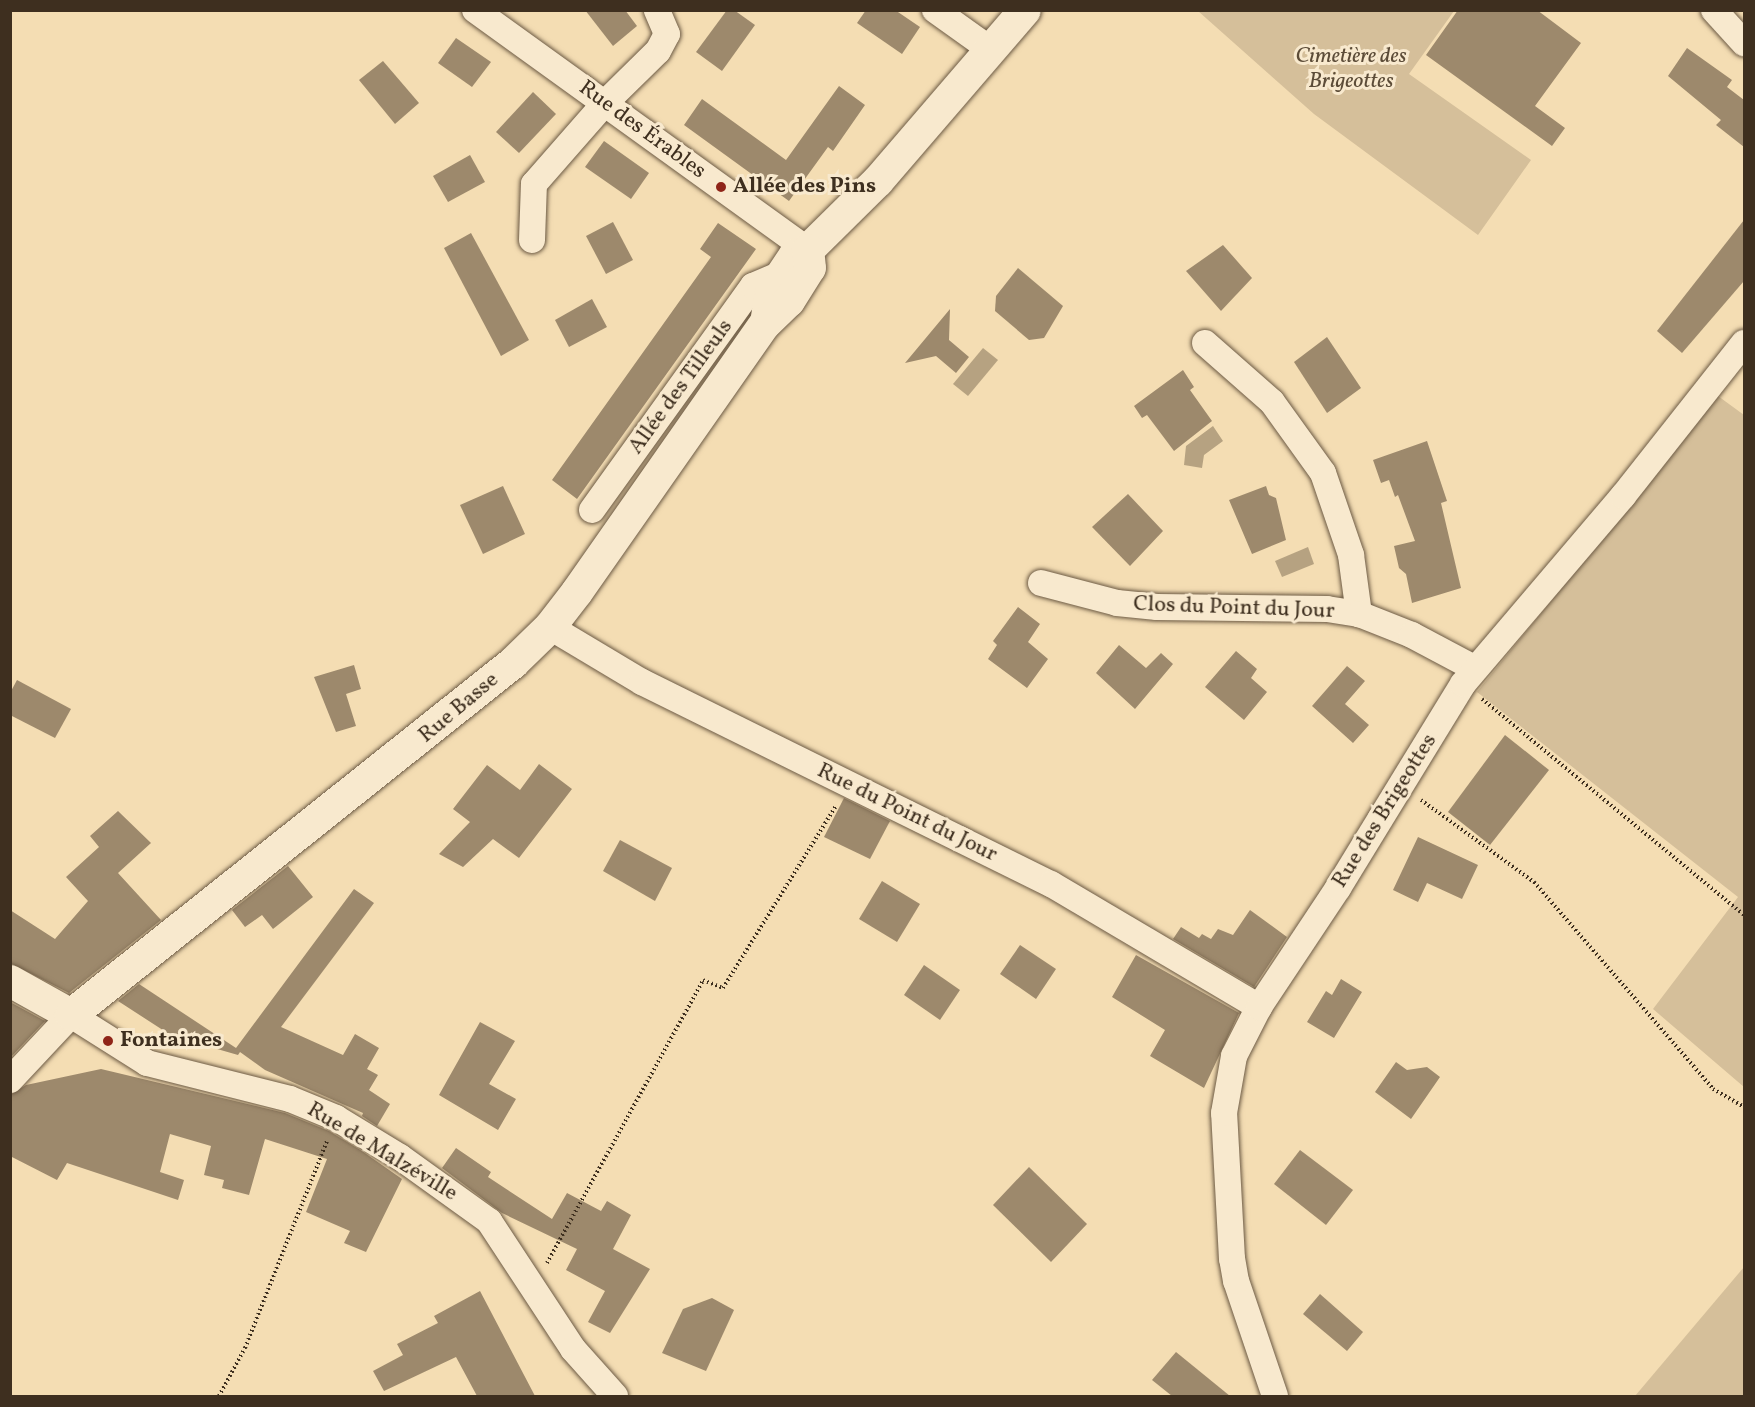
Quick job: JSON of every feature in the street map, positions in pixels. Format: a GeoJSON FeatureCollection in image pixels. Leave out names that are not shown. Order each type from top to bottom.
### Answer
{"type":"FeatureCollection","features":[{"type":"Feature","properties":{"kind":"street","name":"Rue des Érables"},"geometry":{"type":"LineString","coordinates":[[475,10],[808,250]]}},
{"type":"Feature","properties":{"kind":"street"},"geometry":{"type":"LineString","coordinates":[[532,240],[534,184],[605,103],[664,42],[666,26],[657,10]]}},
{"type":"Feature","properties":{"kind":"street"},"geometry":{"type":"LineString","coordinates":[[935,10],[991,50]]}},
{"type":"Feature","properties":{"kind":"street"},"geometry":{"type":"LineString","coordinates":[[808,250],[878,181],[1025,10]]}},
{"type":"Feature","properties":{"kind":"street"},"geometry":{"type":"LineString","coordinates":[[1714,10],[1744,43]]}},
{"type":"Feature","properties":{"kind":"street","name":"Rue Basse"},"geometry":{"type":"LineString","coordinates":[[71,1015],[94,992],[443,723],[550,627],[765,324],[782,311],[810,268],[808,250],[795,255],[779,274],[771,291],[765,324]]}},
{"type":"Feature","properties":{"kind":"street","name":"Allée des Tilleuls"},"geometry":{"type":"LineString","coordinates":[[592,510],[753,286],[779,274]]}},
{"type":"Feature","properties":{"kind":"street","name":"Clos du Point du Jour"},"geometry":{"type":"LineString","coordinates":[[1205,343],[1272,402],[1323,472],[1351,555],[1359,614]]}},
{"type":"Feature","properties":{"kind":"street","name":"Rue des Brigeottes"},"geometry":{"type":"LineString","coordinates":[[1275,1396],[1262,1352],[1236,1281],[1224,1172],[1227,1079],[1259,1007],[1469,676],[1623,496],[1744,343]]}},
{"type":"Feature","properties":{"kind":"street","name":"Clos du Point du Jour"},"geometry":{"type":"LineString","coordinates":[[1041,583],[1117,603],[1157,607],[1326,609],[1359,614],[1412,635],[1469,676]]}},
{"type":"Feature","properties":{"kind":"street","name":"Rue du Point du Jour"},"geometry":{"type":"LineString","coordinates":[[550,627],[642,682],[1051,884],[1259,1007]]}},
{"type":"Feature","properties":{"kind":"street"},"geometry":{"type":"LineString","coordinates":[[10,981],[71,1015],[10,1080]]}},
{"type":"Feature","properties":{"kind":"street","name":"Rue de Malzéville"},"geometry":{"type":"LineString","coordinates":[[71,1015],[147,1063],[290,1099],[336,1118],[478,1211],[497,1232],[573,1349],[615,1396]]}},
{"type":"Feature","properties":{"kind":"path"},"geometry":{"type":"LineString","coordinates":[[1469,676],[1744,915]]}},
{"type":"Feature","properties":{"kind":"path"},"geometry":{"type":"LineString","coordinates":[[530,1283],[561,1241],[703,980],[723,988],[848,785]]}},
{"type":"Feature","properties":{"kind":"path"},"geometry":{"type":"LineString","coordinates":[[1400,785],[1534,882],[1713,1089],[1744,1107]]}},
{"type":"Feature","properties":{"kind":"path"},"geometry":{"type":"LineString","coordinates":[[219,1396],[245,1348],[336,1118]]}},
{"type":"Feature","properties":{"kind":"green space","name":"Cimetière des Brigeottes"},"geometry":{"type":"Polygon","coordinates":[[[1198,11],[1454,11],[1409,74],[1531,160],[1478,235],[1314,114],[1198,11]]]}},
{"type":"Feature","properties":{"kind":"green space"},"geometry":{"type":"Polygon","coordinates":[[[1718,396],[1744,415],[1744,1087],[1653,1009],[1738,897],[1477,692],[1718,396]]]}},
{"type":"Feature","properties":{"kind":"green space"},"geometry":{"type":"Polygon","coordinates":[[[1744,1267],[1744,1396],[1635,1396],[1744,1267]]]}},
{"type":"Feature","properties":{"kind":"shaded area"},"geometry":{"type":"Polygon","coordinates":[[[983,348],[998,360],[968,396],[953,384],[983,348]]]}},
{"type":"Feature","properties":{"kind":"shaded area"},"geometry":{"type":"Polygon","coordinates":[[[1213,426],[1223,441],[1204,455],[1202,468],[1184,465],[1186,446],[1213,426]]]}},
{"type":"Feature","properties":{"kind":"shaded area"},"geometry":{"type":"Polygon","coordinates":[[[1308,547],[1314,564],[1282,577],[1275,561],[1308,547]]]}},
{"type":"Feature","properties":{"kind":"building"},"geometry":{"type":"Polygon","coordinates":[[[585,10],[625,10],[637,26],[613,46],[585,10]]]}},
{"type":"Feature","properties":{"kind":"building"},"geometry":{"type":"Polygon","coordinates":[[[727,10],[734,10],[755,25],[722,71],[696,52],[727,10]]]}},
{"type":"Feature","properties":{"kind":"building"},"geometry":{"type":"Polygon","coordinates":[[[866,10],[895,10],[920,27],[902,54],[857,23],[866,10]]]}},
{"type":"Feature","properties":{"kind":"building"},"geometry":{"type":"Polygon","coordinates":[[[1458,10],[1537,10],[1581,43],[1535,106],[1565,128],[1552,146],[1426,55],[1458,10]]]}},
{"type":"Feature","properties":{"kind":"building"},"geometry":{"type":"Polygon","coordinates":[[[456,38],[491,62],[472,87],[438,63],[456,38]]]}},
{"type":"Feature","properties":{"kind":"building"},"geometry":{"type":"Polygon","coordinates":[[[1687,48],[1732,80],[1727,87],[1744,100],[1744,147],[1716,125],[1721,120],[1668,76],[1687,48]]]}},
{"type":"Feature","properties":{"kind":"building"},"geometry":{"type":"Polygon","coordinates":[[[383,61],[419,103],[395,124],[359,80],[383,61]]]}},
{"type":"Feature","properties":{"kind":"building"},"geometry":{"type":"Polygon","coordinates":[[[839,86],[865,105],[833,151],[828,147],[789,201],[684,125],[702,99],[786,160],[839,86]]]}},
{"type":"Feature","properties":{"kind":"building"},"geometry":{"type":"Polygon","coordinates":[[[533,92],[556,114],[519,153],[496,132],[533,92]]]}},
{"type":"Feature","properties":{"kind":"building"},"geometry":{"type":"Polygon","coordinates":[[[604,141],[649,173],[631,199],[585,167],[604,141]]]}},
{"type":"Feature","properties":{"kind":"building"},"geometry":{"type":"Polygon","coordinates":[[[470,155],[485,182],[448,202],[433,176],[470,155]]]}},
{"type":"Feature","properties":{"kind":"building"},"geometry":{"type":"Polygon","coordinates":[[[1744,220],[1744,281],[1682,353],[1657,331],[1744,220]]]}},
{"type":"Feature","properties":{"kind":"building"},"geometry":{"type":"Polygon","coordinates":[[[613,222],[633,260],[606,274],[586,236],[613,222]]]}},
{"type":"Feature","properties":{"kind":"building"},"geometry":{"type":"Polygon","coordinates":[[[718,223],[756,249],[577,499],[552,480],[711,257],[700,249],[718,223]]]}},
{"type":"Feature","properties":{"kind":"building"},"geometry":{"type":"Polygon","coordinates":[[[471,233],[529,340],[501,356],[444,248],[471,233]]]}},
{"type":"Feature","properties":{"kind":"building"},"geometry":{"type":"Polygon","coordinates":[[[1223,245],[1252,278],[1221,311],[1186,271],[1223,245]]]}},
{"type":"Feature","properties":{"kind":"building"},"geometry":{"type":"Polygon","coordinates":[[[1018,268],[1063,306],[1044,338],[1029,340],[995,311],[996,296],[1018,268]]]}},
{"type":"Feature","properties":{"kind":"building"},"geometry":{"type":"Polygon","coordinates":[[[592,299],[607,327],[569,347],[555,320],[592,299]]]}},
{"type":"Feature","properties":{"kind":"building"},"geometry":{"type":"Polygon","coordinates":[[[950,309],[949,340],[969,357],[956,373],[936,356],[905,363],[950,309]]]}},
{"type":"Feature","properties":{"kind":"building"},"geometry":{"type":"Polygon","coordinates":[[[1327,337],[1361,388],[1327,413],[1294,362],[1327,337]]]}},
{"type":"Feature","properties":{"kind":"building"},"geometry":{"type":"Polygon","coordinates":[[[1183,370],[1194,387],[1190,390],[1212,421],[1174,451],[1147,415],[1142,418],[1134,406],[1183,370]]]}},
{"type":"Feature","properties":{"kind":"building"},"geometry":{"type":"Polygon","coordinates":[[[1427,441],[1447,501],[1441,503],[1461,588],[1412,603],[1406,574],[1399,568],[1394,546],[1415,541],[1398,495],[1395,497],[1389,480],[1381,483],[1373,460],[1427,441]]]}},
{"type":"Feature","properties":{"kind":"building"},"geometry":{"type":"Polygon","coordinates":[[[503,486],[525,534],[483,554],[460,505],[503,486]]]}},
{"type":"Feature","properties":{"kind":"building"},"geometry":{"type":"Polygon","coordinates":[[[1266,486],[1269,495],[1276,498],[1286,540],[1252,554],[1229,500],[1266,486]]]}},
{"type":"Feature","properties":{"kind":"building"},"geometry":{"type":"Polygon","coordinates":[[[1128,494],[1163,531],[1130,566],[1092,527],[1128,494]]]}},
{"type":"Feature","properties":{"kind":"building"},"geometry":{"type":"Polygon","coordinates":[[[1018,607],[1040,624],[1028,642],[1048,659],[1027,688],[988,659],[997,645],[993,641],[1018,607]]]}},
{"type":"Feature","properties":{"kind":"building"},"geometry":{"type":"Polygon","coordinates":[[[1119,645],[1146,668],[1161,653],[1173,664],[1135,709],[1096,673],[1119,645]]]}},
{"type":"Feature","properties":{"kind":"building"},"geometry":{"type":"Polygon","coordinates":[[[1236,651],[1257,669],[1251,678],[1267,692],[1244,720],[1205,687],[1236,651]]]}},
{"type":"Feature","properties":{"kind":"building"},"geometry":{"type":"Polygon","coordinates":[[[354,665],[361,689],[346,694],[356,726],[336,732],[314,677],[354,665]]]}},
{"type":"Feature","properties":{"kind":"building"},"geometry":{"type":"Polygon","coordinates":[[[1347,666],[1365,681],[1345,704],[1369,725],[1353,743],[1312,706],[1347,666]]]}},
{"type":"Feature","properties":{"kind":"building"},"geometry":{"type":"Polygon","coordinates":[[[17,680],[71,709],[55,738],[10,715],[10,693],[17,680]]]}},
{"type":"Feature","properties":{"kind":"building"},"geometry":{"type":"Polygon","coordinates":[[[1505,735],[1549,770],[1490,845],[1448,812],[1505,735]]]}},
{"type":"Feature","properties":{"kind":"building"},"geometry":{"type":"Polygon","coordinates":[[[539,764],[572,789],[519,858],[493,839],[463,867],[439,854],[470,822],[453,809],[487,765],[520,790],[539,764]]]}},
{"type":"Feature","properties":{"kind":"building"},"geometry":{"type":"Polygon","coordinates":[[[844,798],[890,821],[870,859],[824,837],[844,798]]]}},
{"type":"Feature","properties":{"kind":"building"},"geometry":{"type":"Polygon","coordinates":[[[118,811],[151,843],[118,873],[161,920],[69,993],[10,963],[10,910],[55,939],[88,901],[66,877],[99,847],[90,836],[118,811]]]}},
{"type":"Feature","properties":{"kind":"building"},"geometry":{"type":"Polygon","coordinates":[[[1418,837],[1478,865],[1462,899],[1427,883],[1418,902],[1393,890],[1418,837]]]}},
{"type":"Feature","properties":{"kind":"building"},"geometry":{"type":"Polygon","coordinates":[[[620,840],[672,868],[655,901],[603,871],[620,840]]]}},
{"type":"Feature","properties":{"kind":"building"},"geometry":{"type":"Polygon","coordinates":[[[288,866],[313,897],[273,929],[262,915],[245,927],[232,910],[288,866]]]}},
{"type":"Feature","properties":{"kind":"building"},"geometry":{"type":"Polygon","coordinates":[[[882,881],[920,904],[897,942],[859,919],[882,881]]]}},
{"type":"Feature","properties":{"kind":"building"},"geometry":{"type":"Polygon","coordinates":[[[354,889],[374,903],[281,1027],[343,1055],[355,1034],[379,1048],[367,1069],[378,1075],[369,1090],[390,1104],[377,1126],[362,1116],[363,1113],[265,1070],[240,1052],[238,1055],[172,1036],[118,1001],[139,984],[236,1048],[354,889]]]}},
{"type":"Feature","properties":{"kind":"building"},"geometry":{"type":"Polygon","coordinates":[[[1250,910],[1287,937],[1254,987],[1173,939],[1181,927],[1199,938],[1202,934],[1211,939],[1218,929],[1233,935],[1250,910]]]}},
{"type":"Feature","properties":{"kind":"building"},"geometry":{"type":"Polygon","coordinates":[[[1020,945],[1056,969],[1036,999],[1000,974],[1020,945]]]}},
{"type":"Feature","properties":{"kind":"building"},"geometry":{"type":"Polygon","coordinates":[[[1136,955],[1239,1013],[1204,1088],[1150,1056],[1165,1030],[1112,997],[1136,955]]]}},
{"type":"Feature","properties":{"kind":"building"},"geometry":{"type":"Polygon","coordinates":[[[924,965],[960,990],[940,1020],[904,995],[924,965]]]}},
{"type":"Feature","properties":{"kind":"building"},"geometry":{"type":"Polygon","coordinates":[[[1341,979],[1362,992],[1334,1038],[1307,1022],[1326,991],[1332,995],[1341,979]]]}},
{"type":"Feature","properties":{"kind":"building"},"geometry":{"type":"Polygon","coordinates":[[[10,1002],[45,1021],[10,1058],[10,1002]]]}},
{"type":"Feature","properties":{"kind":"building"},"geometry":{"type":"Polygon","coordinates":[[[480,1022],[515,1041],[489,1084],[516,1099],[498,1130],[439,1095],[480,1022]]]}},
{"type":"Feature","properties":{"kind":"building"},"geometry":{"type":"Polygon","coordinates":[[[1396,1062],[1407,1070],[1427,1067],[1440,1077],[1411,1119],[1375,1092],[1396,1062]]]}},
{"type":"Feature","properties":{"kind":"building"},"geometry":{"type":"Polygon","coordinates":[[[101,1069],[285,1113],[329,1131],[362,1151],[402,1179],[366,1252],[344,1243],[350,1231],[306,1212],[327,1159],[265,1139],[249,1195],[222,1188],[224,1180],[204,1175],[211,1146],[170,1134],[160,1172],[184,1180],[178,1200],[67,1163],[57,1180],[10,1156],[10,1095],[26,1085],[101,1069]]]}},
{"type":"Feature","properties":{"kind":"building"},"geometry":{"type":"Polygon","coordinates":[[[456,1148],[491,1172],[488,1177],[552,1219],[567,1193],[601,1211],[607,1201],[631,1215],[613,1249],[650,1269],[610,1333],[588,1322],[605,1291],[566,1270],[577,1249],[502,1213],[442,1168],[456,1148]]]}},
{"type":"Feature","properties":{"kind":"building"},"geometry":{"type":"Polygon","coordinates":[[[1300,1150],[1353,1190],[1326,1225],[1274,1184],[1300,1150]]]}},
{"type":"Feature","properties":{"kind":"building"},"geometry":{"type":"Polygon","coordinates":[[[1029,1167],[1087,1224],[1051,1262],[993,1205],[1029,1167]]]}},
{"type":"Feature","properties":{"kind":"building"},"geometry":{"type":"Polygon","coordinates":[[[480,1291],[535,1396],[477,1396],[456,1357],[384,1391],[373,1371],[403,1355],[397,1344],[438,1323],[434,1316],[480,1291]]]}},
{"type":"Feature","properties":{"kind":"building"},"geometry":{"type":"Polygon","coordinates":[[[1320,1294],[1363,1332],[1347,1351],[1303,1314],[1320,1294]]]}},
{"type":"Feature","properties":{"kind":"building"},"geometry":{"type":"Polygon","coordinates":[[[712,1298],[734,1310],[706,1371],[662,1353],[683,1309],[712,1298]]]}},
{"type":"Feature","properties":{"kind":"building"},"geometry":{"type":"Polygon","coordinates":[[[1176,1352],[1230,1396],[1172,1396],[1152,1380],[1176,1352]]]}},
{"type":"Feature","properties":{"kind":"place","name":"Allée des Pins"},"geometry":{"type":"Point","coordinates":[721,187]}},
{"type":"Feature","properties":{"kind":"place","name":"Fontaines"},"geometry":{"type":"Point","coordinates":[108,1041]}}]}
